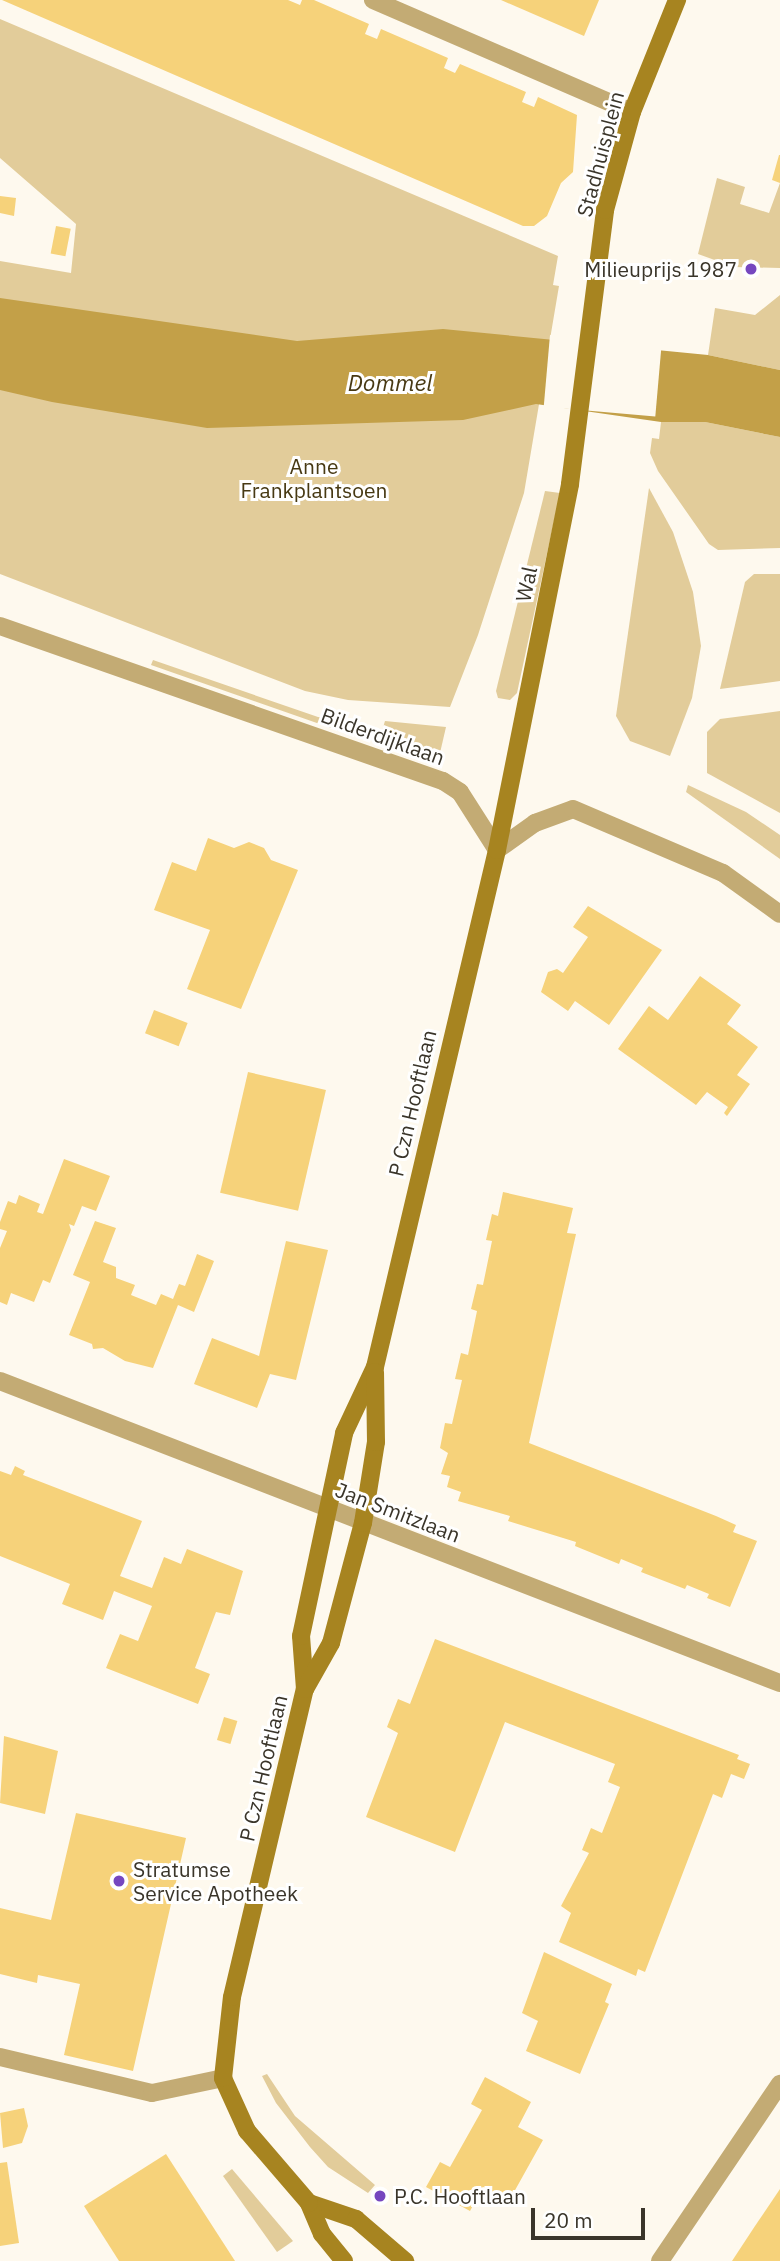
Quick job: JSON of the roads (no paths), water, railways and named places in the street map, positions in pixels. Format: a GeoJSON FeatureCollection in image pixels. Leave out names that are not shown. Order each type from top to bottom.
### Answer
{"type":"FeatureCollection","features":[{"type":"Feature","properties":{"kind":"street"},"geometry":{"type":"LineString","coordinates":[[373,0],[632,113]]}},
{"type":"Feature","properties":{"kind":"street","name":"Stadhuisplein"},"geometry":{"type":"LineString","coordinates":[[589,326],[605,210],[632,113],[677,0]]}},
{"type":"Feature","properties":{"kind":"street","name":"Wal"},"geometry":{"type":"LineString","coordinates":[[497,850],[570,484],[589,326]]}},
{"type":"Feature","properties":{"kind":"street","name":"Bilderdijklaan"},"geometry":{"type":"LineString","coordinates":[[0,626],[443,781],[460,792],[497,850]]}},
{"type":"Feature","properties":{"kind":"street"},"geometry":{"type":"LineString","coordinates":[[497,850],[535,823],[573,810],[723,873],[780,914]]}},
{"type":"Feature","properties":{"kind":"street","name":"P Czn Hooftlaan"},"geometry":{"type":"LineString","coordinates":[[305,1689],[301,1636],[344,1433],[375,1367],[497,850]]}},
{"type":"Feature","properties":{"kind":"street","name":"P Czn Hooftlaan"},"geometry":{"type":"LineString","coordinates":[[223,2078],[232,1997],[305,1689],[331,1643],[363,1523],[376,1442],[375,1367]]}},
{"type":"Feature","properties":{"kind":"street","name":"Jan Smitzlaan"},"geometry":{"type":"LineString","coordinates":[[0,1381],[780,1683]]}},
{"type":"Feature","properties":{"kind":"street"},"geometry":{"type":"LineString","coordinates":[[0,2057],[152,2092],[223,2078],[247,2131],[309,2203],[322,2234],[344,2261]]}},
{"type":"Feature","properties":{"kind":"street"},"geometry":{"type":"LineString","coordinates":[[660,2261],[780,2084]]}},
{"type":"Feature","properties":{"kind":"street"},"geometry":{"type":"LineString","coordinates":[[309,2203],[356,2220],[405,2261]]}},
{"type":"Feature","properties":{"kind":"water","name":"Dommel"},"geometry":{"type":"Polygon","coordinates":[[[0,298],[297,341],[443,329],[708,355],[780,370],[780,437],[705,422],[661,422],[536,404],[463,420],[207,428],[52,402],[0,390],[0,298]]]}},
{"type":"Feature","properties":{"kind":"place","name":"Milieuprijs 1987"},"geometry":{"type":"Point","coordinates":[751,269]}},
{"type":"Feature","properties":{"kind":"place","name":"Stratumse Service Apotheek"},"geometry":{"type":"Point","coordinates":[119,1881]}},
{"type":"Feature","properties":{"kind":"place","name":"P.C. Hooftlaan"},"geometry":{"type":"Point","coordinates":[380,2196]}},
{"type":"Feature","properties":{"kind":"park label","name":"Anne Frankplantsoen"},"geometry":{"type":"Point","coordinates":[314,478]}}]}
